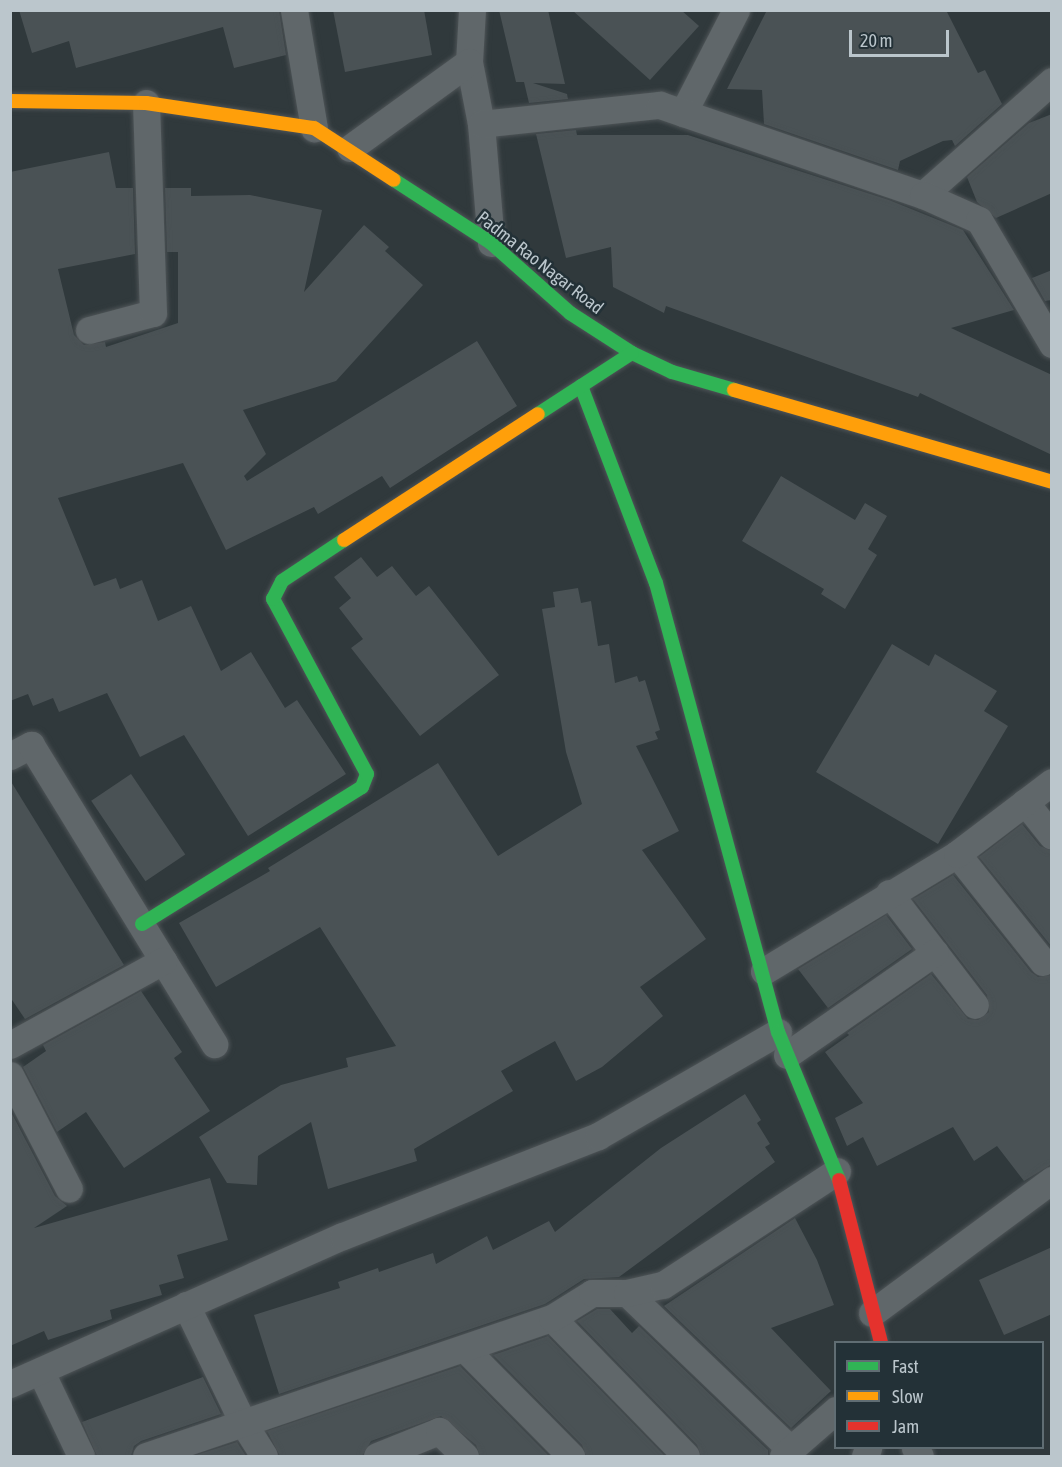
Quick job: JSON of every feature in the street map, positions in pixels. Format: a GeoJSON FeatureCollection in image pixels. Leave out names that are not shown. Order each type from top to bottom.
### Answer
{"type":"FeatureCollection","features":[{"type":"Feature","properties":{"kind":"street"},"geometry":{"type":"LineString","coordinates":[[294,10],[314,128]]}},
{"type":"Feature","properties":{"kind":"street"},"geometry":{"type":"LineString","coordinates":[[472,10],[469,62],[481,124],[491,243]]}},
{"type":"Feature","properties":{"kind":"street"},"geometry":{"type":"LineString","coordinates":[[683,113],[736,10]]}},
{"type":"Feature","properties":{"kind":"street"},"geometry":{"type":"LineString","coordinates":[[350,148],[469,62]]}},
{"type":"Feature","properties":{"kind":"street"},"geometry":{"type":"LineString","coordinates":[[923,195],[1052,81]]}},
{"type":"Feature","properties":{"kind":"street","name":"Padma Rao Nagar Road"},"geometry":{"type":"LineString","coordinates":[[10,100],[146,103],[314,128],[350,148],[491,243],[570,313],[632,353],[672,372],[1052,482]]}},
{"type":"Feature","properties":{"kind":"street"},"geometry":{"type":"LineString","coordinates":[[89,330],[153,313],[146,103]]}},
{"type":"Feature","properties":{"kind":"street"},"geometry":{"type":"LineString","coordinates":[[481,124],[660,105],[923,195],[979,220],[1052,344]]}},
{"type":"Feature","properties":{"kind":"street"},"geometry":{"type":"LineString","coordinates":[[142,924],[362,787],[367,774],[273,599],[282,581],[632,353]]}},
{"type":"Feature","properties":{"kind":"street"},"geometry":{"type":"LineString","coordinates":[[581,386],[656,583],[782,1043],[837,1171],[881,1341]]}},
{"type":"Feature","properties":{"kind":"street"},"geometry":{"type":"LineString","coordinates":[[10,756],[31,745],[214,1044]]}},
{"type":"Feature","properties":{"kind":"street"},"geometry":{"type":"LineString","coordinates":[[764,971],[889,893],[957,854],[1052,782]]}},
{"type":"Feature","properties":{"kind":"street"},"geometry":{"type":"LineString","coordinates":[[1025,802],[1052,836]]}},
{"type":"Feature","properties":{"kind":"street"},"geometry":{"type":"LineString","coordinates":[[957,854],[1043,962]]}},
{"type":"Feature","properties":{"kind":"street"},"geometry":{"type":"LineString","coordinates":[[889,893],[975,1005]]}},
{"type":"Feature","properties":{"kind":"street"},"geometry":{"type":"LineString","coordinates":[[10,1384],[343,1236],[598,1136],[782,1043],[935,952]]}},
{"type":"Feature","properties":{"kind":"street"},"geometry":{"type":"LineString","coordinates":[[10,1045],[163,961]]}},
{"type":"Feature","properties":{"kind":"street"},"geometry":{"type":"LineString","coordinates":[[10,1075],[69,1189]]}},
{"type":"Feature","properties":{"kind":"street"},"geometry":{"type":"LineString","coordinates":[[146,1456],[242,1421],[465,1349],[552,1318],[592,1293],[627,1293],[663,1285],[837,1171]]}},
{"type":"Feature","properties":{"kind":"street"},"geometry":{"type":"LineString","coordinates":[[872,1313],[1052,1180]]}},
{"type":"Feature","properties":{"kind":"street"},"geometry":{"type":"LineString","coordinates":[[627,1293],[787,1453],[834,1412]]}},
{"type":"Feature","properties":{"kind":"street"},"geometry":{"type":"LineString","coordinates":[[186,1305],[242,1421],[264,1456]]}},
{"type":"Feature","properties":{"kind":"street"},"geometry":{"type":"LineString","coordinates":[[552,1318],[686,1456]]}},
{"type":"Feature","properties":{"kind":"street"},"geometry":{"type":"LineString","coordinates":[[465,1349],[571,1456]]}},
{"type":"Feature","properties":{"kind":"street"},"geometry":{"type":"LineString","coordinates":[[41,1372],[81,1456]]}},
{"type":"Feature","properties":{"kind":"street"},"geometry":{"type":"LineString","coordinates":[[377,1456],[439,1431],[465,1456]]}},
{"type":"Feature","properties":{"kind":"building"},"geometry":{"type":"Polygon","coordinates":[[[19,10],[279,10],[286,55],[234,68],[223,27],[76,68],[69,41],[32,53],[19,10]]]}},
{"type":"Feature","properties":{"kind":"building"},"geometry":{"type":"Polygon","coordinates":[[[333,10],[424,10],[432,55],[345,72],[333,10]]]}},
{"type":"Feature","properties":{"kind":"building"},"geometry":{"type":"Polygon","coordinates":[[[499,10],[548,10],[565,84],[533,83],[567,94],[568,99],[529,103],[524,82],[516,82],[499,10]]]}},
{"type":"Feature","properties":{"kind":"building"},"geometry":{"type":"Polygon","coordinates":[[[572,10],[681,10],[699,26],[650,80],[572,10]]]}},
{"type":"Feature","properties":{"kind":"building"},"geometry":{"type":"Polygon","coordinates":[[[767,10],[946,10],[978,73],[985,70],[1002,104],[955,146],[952,140],[943,141],[900,161],[898,170],[764,124],[762,90],[727,89],[767,10]]]}},
{"type":"Feature","properties":{"kind":"building"},"geometry":{"type":"Polygon","coordinates":[[[1052,114],[1052,193],[996,218],[977,202],[967,177],[1029,123],[1052,114]]]}},
{"type":"Feature","properties":{"kind":"building"},"geometry":{"type":"Polygon","coordinates":[[[576,130],[577,135],[688,135],[889,200],[963,230],[1014,310],[951,328],[1052,375],[1052,455],[920,393],[918,397],[666,306],[664,313],[613,287],[611,247],[566,258],[536,134],[576,130]]]}},
{"type":"Feature","properties":{"kind":"building"},"geometry":{"type":"Polygon","coordinates":[[[109,152],[116,188],[133,188],[135,254],[58,269],[74,335],[84,345],[105,342],[106,347],[178,323],[178,252],[167,252],[165,188],[191,188],[191,196],[250,195],[322,210],[304,292],[364,225],[389,247],[385,251],[423,285],[336,381],[243,410],[266,454],[244,476],[247,481],[477,341],[517,406],[390,488],[382,476],[318,514],[314,507],[226,550],[183,463],[58,498],[94,586],[116,578],[120,589],[142,580],[158,621],[191,606],[221,671],[251,652],[285,708],[297,700],[346,774],[248,836],[184,735],[140,757],[107,693],[59,712],[53,698],[33,706],[28,694],[10,701],[10,172],[109,152]]]}},
{"type":"Feature","properties":{"kind":"building"},"geometry":{"type":"Polygon","coordinates":[[[1052,270],[1052,300],[1045,301],[1032,278],[1052,270]]]}},
{"type":"Feature","properties":{"kind":"building"},"geometry":{"type":"Polygon","coordinates":[[[781,476],[855,520],[865,503],[887,516],[868,549],[877,555],[845,609],[821,594],[824,589],[742,541],[781,476]]]}},
{"type":"Feature","properties":{"kind":"building"},"geometry":{"type":"Polygon","coordinates":[[[361,557],[377,577],[392,566],[416,596],[429,586],[499,675],[420,736],[351,648],[363,639],[339,608],[351,598],[334,577],[361,557]]]}},
{"type":"Feature","properties":{"kind":"building"},"geometry":{"type":"Polygon","coordinates":[[[578,588],[581,603],[591,601],[598,646],[609,644],[615,683],[637,676],[639,682],[645,680],[660,730],[655,732],[658,739],[636,746],[679,831],[642,850],[706,939],[640,987],[663,1016],[602,1067],[576,1081],[555,1041],[501,1071],[513,1091],[414,1149],[417,1161],[328,1189],[311,1122],[258,1156],[257,1185],[227,1183],[199,1137],[281,1085],[348,1067],[346,1058],[396,1046],[320,927],[216,987],[179,923],[270,871],[268,868],[438,763],[498,856],[582,804],[566,752],[542,609],[555,607],[553,592],[578,588]]]}},
{"type":"Feature","properties":{"kind":"building"},"geometry":{"type":"Polygon","coordinates":[[[892,644],[929,666],[935,654],[997,691],[984,711],[1008,726],[938,844],[816,772],[892,644]]]}},
{"type":"Feature","properties":{"kind":"building"},"geometry":{"type":"Polygon","coordinates":[[[131,774],[185,854],[145,881],[91,801],[131,774]]]}},
{"type":"Feature","properties":{"kind":"building"},"geometry":{"type":"Polygon","coordinates":[[[10,780],[124,965],[25,1019],[10,997],[10,780]]]}},
{"type":"Feature","properties":{"kind":"building"},"geometry":{"type":"Polygon","coordinates":[[[1022,824],[1040,846],[1052,851],[1052,947],[979,857],[1022,824]]]}},
{"type":"Feature","properties":{"kind":"building"},"geometry":{"type":"Polygon","coordinates":[[[953,875],[1031,972],[1038,977],[1052,975],[1052,1164],[1024,1181],[997,1146],[974,1161],[953,1127],[877,1166],[863,1137],[847,1146],[835,1118],[863,1103],[825,1052],[849,1035],[847,1033],[931,974],[968,1019],[978,1020],[989,1012],[987,995],[913,899],[953,875]]]}},
{"type":"Feature","properties":{"kind":"building"},"geometry":{"type":"Polygon","coordinates":[[[886,915],[912,949],[828,1008],[798,969],[886,915]]]}},
{"type":"Feature","properties":{"kind":"building"},"geometry":{"type":"Polygon","coordinates":[[[141,991],[182,1052],[174,1058],[210,1111],[124,1168],[86,1112],[57,1132],[23,1067],[46,1051],[43,1045],[141,991]]]}},
{"type":"Feature","properties":{"kind":"building"},"geometry":{"type":"Polygon","coordinates":[[[745,1094],[761,1120],[757,1123],[770,1144],[765,1147],[775,1162],[619,1277],[584,1279],[545,1304],[279,1394],[254,1315],[340,1288],[338,1282],[378,1268],[379,1272],[433,1253],[436,1264],[487,1236],[493,1250],[549,1221],[555,1232],[661,1148],[745,1094]]]}},
{"type":"Feature","properties":{"kind":"building"},"geometry":{"type":"Polygon","coordinates":[[[10,1110],[55,1196],[67,1206],[34,1228],[210,1178],[228,1240],[177,1255],[184,1278],[159,1285],[162,1295],[110,1310],[112,1319],[48,1340],[44,1331],[10,1346],[10,1110]]]}},
{"type":"Feature","properties":{"kind":"building"},"geometry":{"type":"Polygon","coordinates":[[[795,1218],[817,1260],[834,1305],[771,1328],[831,1391],[791,1428],[664,1306],[795,1218]]]}},
{"type":"Feature","properties":{"kind":"building"},"geometry":{"type":"Polygon","coordinates":[[[1052,1247],[1052,1314],[1004,1335],[979,1280],[1052,1247]]]}},
{"type":"Feature","properties":{"kind":"building"},"geometry":{"type":"Polygon","coordinates":[[[597,1309],[610,1309],[632,1333],[639,1326],[768,1450],[768,1455],[701,1456],[697,1445],[577,1321],[597,1309]]]}},
{"type":"Feature","properties":{"kind":"building"},"geometry":{"type":"Polygon","coordinates":[[[548,1336],[665,1456],[586,1456],[582,1445],[493,1355],[548,1336]]]}},
{"type":"Feature","properties":{"kind":"building"},"geometry":{"type":"Polygon","coordinates":[[[460,1366],[549,1456],[480,1456],[476,1445],[441,1416],[371,1441],[362,1456],[280,1456],[267,1431],[460,1366]]]}},
{"type":"Feature","properties":{"kind":"building"},"geometry":{"type":"Polygon","coordinates":[[[203,1377],[221,1414],[141,1441],[134,1446],[131,1456],[97,1456],[82,1422],[203,1377]]]}},
{"type":"Feature","properties":{"kind":"building"},"geometry":{"type":"Polygon","coordinates":[[[237,1442],[246,1456],[193,1456],[237,1442]]]}},
{"type":"Feature","properties":{"kind":"traffic: fast"},"geometry":{"type":"LineString","coordinates":[[394,180],[491,243],[570,313],[632,353],[672,372],[734,390]]}},
{"type":"Feature","properties":{"kind":"traffic: fast"},"geometry":{"type":"LineString","coordinates":[[538,414],[632,353]]}},
{"type":"Feature","properties":{"kind":"traffic: fast"},"geometry":{"type":"LineString","coordinates":[[581,386],[656,583],[778,1032],[839,1180]]}},
{"type":"Feature","properties":{"kind":"traffic: fast"},"geometry":{"type":"LineString","coordinates":[[142,924],[362,787],[367,774],[273,599],[282,581],[344,540]]}},
{"type":"Feature","properties":{"kind":"traffic: slow"},"geometry":{"type":"LineString","coordinates":[[10,101],[146,103],[314,128],[394,180]]}},
{"type":"Feature","properties":{"kind":"traffic: slow"},"geometry":{"type":"LineString","coordinates":[[734,390],[1052,482]]}},
{"type":"Feature","properties":{"kind":"traffic: slow"},"geometry":{"type":"LineString","coordinates":[[344,540],[538,414]]}},
{"type":"Feature","properties":{"kind":"traffic: jam"},"geometry":{"type":"LineString","coordinates":[[839,1180],[881,1341]]}}]}
